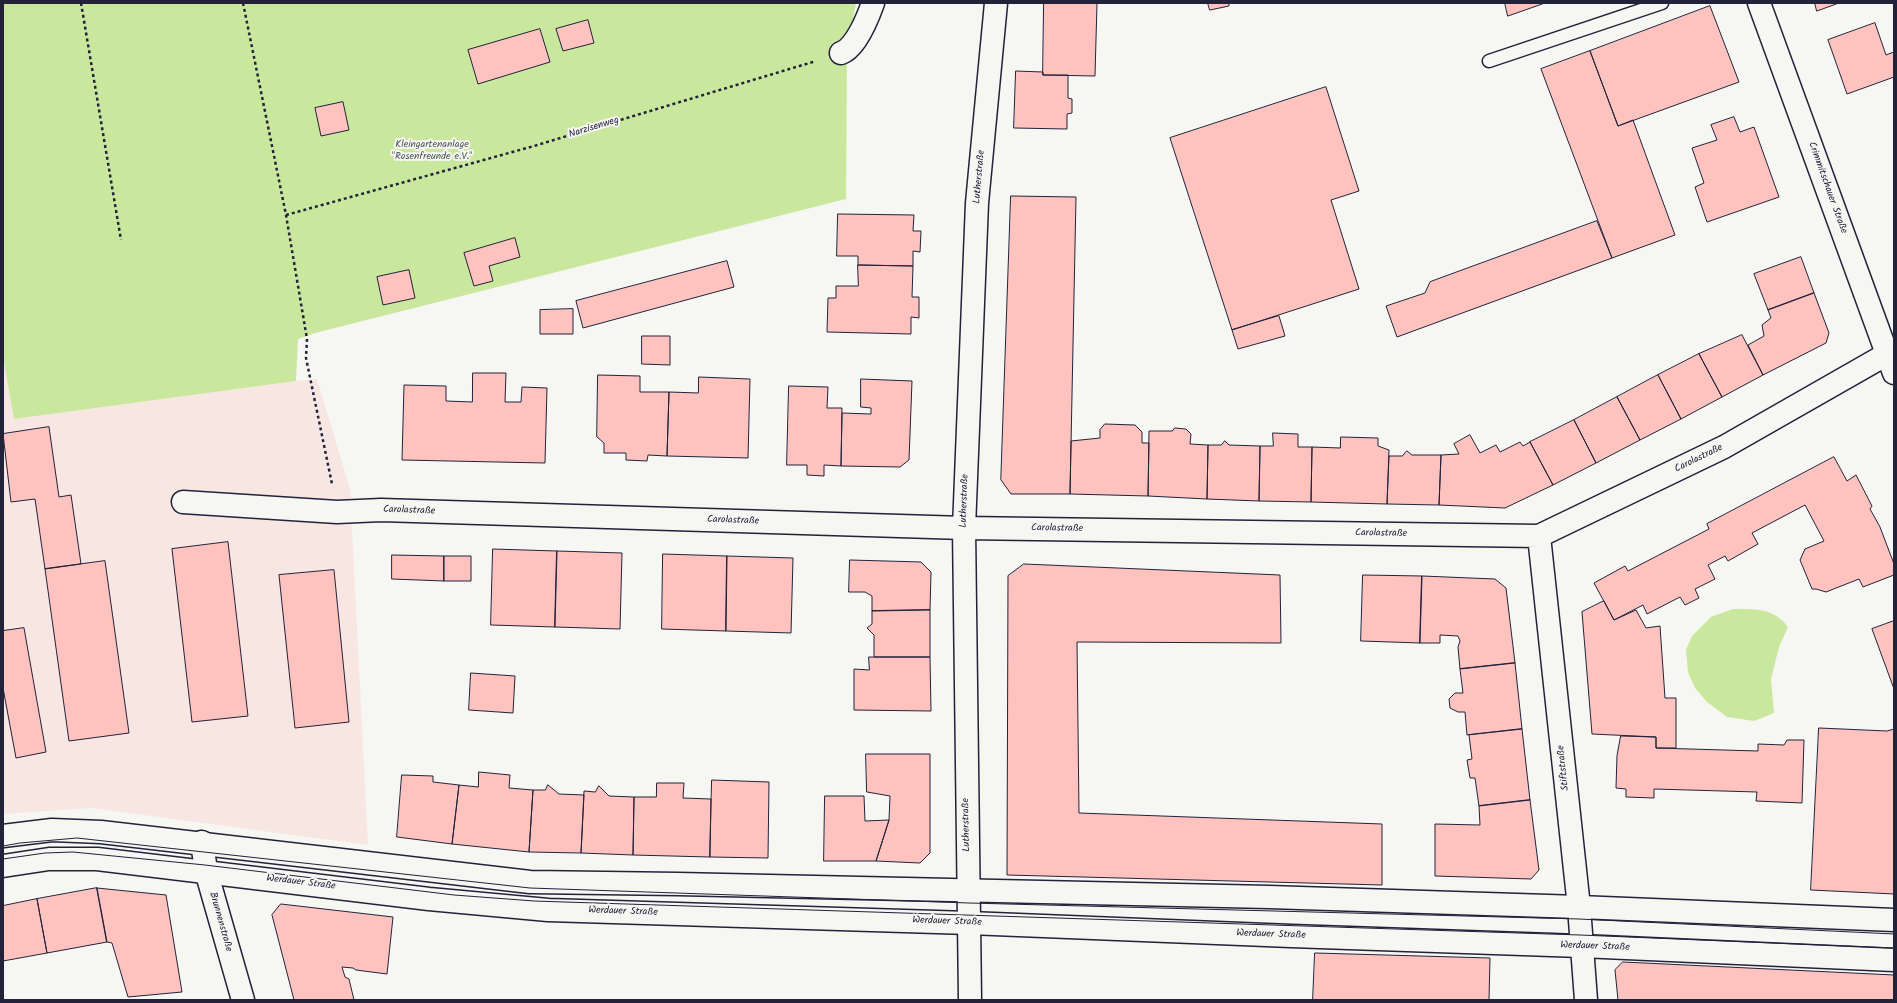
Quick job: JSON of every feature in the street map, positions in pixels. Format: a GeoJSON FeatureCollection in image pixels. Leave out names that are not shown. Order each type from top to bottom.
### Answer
{"type":"FeatureCollection","features":[{"type":"Feature","properties":{"kind":"main road"},"geometry":{"type":"LineString","coordinates":[[842,53],[848,51],[856,39],[868,19],[873,3]]}},
{"type":"Feature","properties":{"kind":"main road","name":"Lutherstraße"},"geometry":{"type":"LineString","coordinates":[[970,1000],[964,528],[977,203],[996,3]]}},
{"type":"Feature","properties":{"kind":"main road","name":"Crimmitschauer Straße"},"geometry":{"type":"LineString","coordinates":[[1760,3],[1892,359]]}},
{"type":"Feature","properties":{"kind":"main road","name":"Carolastraße"},"geometry":{"type":"LineString","coordinates":[[183,502],[337,512],[389,510],[964,528],[1539,536],[1724,447],[1892,359]]}},
{"type":"Feature","properties":{"kind":"main road","name":"Stiftstraße"},"geometry":{"type":"LineString","coordinates":[[1539,536],[1579,907],[1586,1000]]}},
{"type":"Feature","properties":{"kind":"main road"},"geometry":{"type":"LineString","coordinates":[[3,836],[52,830],[101,832],[202,842],[530,882],[1261,897],[1579,907],[1894,920]]}},
{"type":"Feature","properties":{"kind":"main road","name":"Brunnenstraße"},"geometry":{"type":"LineString","coordinates":[[202,842],[206,871],[243,1000]]}},
{"type":"Feature","properties":{"kind":"main road","name":"Werdauer Straße"},"geometry":{"type":"LineString","coordinates":[[3,866],[49,859],[97,859],[429,899],[548,910],[968,922],[1894,960]]}},
{"type":"Feature","properties":{"kind":"lane"},"geometry":{"type":"LineString","coordinates":[[1489,61],[1662,3]]}},
{"type":"Feature","properties":{"kind":"path"},"geometry":{"type":"LineString","coordinates":[[81,3],[121,240]]}},
{"type":"Feature","properties":{"kind":"path"},"geometry":{"type":"LineString","coordinates":[[243,3],[286,215],[307,340],[306,358],[337,512]]}},
{"type":"Feature","properties":{"kind":"path","name":"Narzisenweg"},"geometry":{"type":"LineString","coordinates":[[286,215],[534,146],[842,53]]}},
{"type":"Feature","properties":{"kind":"shaded area"},"geometry":{"type":"Polygon","coordinates":[[[3,357],[14,419],[317,379],[350,489],[368,845],[91,808],[3,814],[3,357]]]}},
{"type":"Feature","properties":{"kind":"green space","name":"Kleingartenanlage \"Rosenfreunde e.V.\""},"geometry":{"type":"Polygon","coordinates":[[[3,3],[856,3],[847,51],[846,199],[315,333],[298,339],[296,381],[14,419],[3,357],[3,3]]]}},
{"type":"Feature","properties":{"kind":"green space"},"geometry":{"type":"Polygon","coordinates":[[[1733,609],[1764,611],[1777,616],[1788,627],[1779,647],[1771,679],[1774,713],[1754,721],[1727,717],[1707,702],[1695,688],[1688,672],[1686,650],[1692,636],[1711,617],[1733,609]]]}},
{"type":"Feature","properties":{"kind":"building"},"geometry":{"type":"Polygon","coordinates":[[[1044,3],[1097,3],[1095,76],[1043,75],[1044,3]]]}},
{"type":"Feature","properties":{"kind":"building"},"geometry":{"type":"Polygon","coordinates":[[[1208,3],[1229,3],[1229,6],[1210,10],[1208,3]]]}},
{"type":"Feature","properties":{"kind":"building"},"geometry":{"type":"Polygon","coordinates":[[[1505,3],[1545,3],[1508,16],[1505,3]]]}},
{"type":"Feature","properties":{"kind":"building"},"geometry":{"type":"Polygon","coordinates":[[[1815,3],[1839,3],[1817,11],[1815,3]]]}},
{"type":"Feature","properties":{"kind":"building"},"geometry":{"type":"Polygon","coordinates":[[[1710,6],[1739,82],[1618,126],[1590,51],[1710,6]]]}},
{"type":"Feature","properties":{"kind":"building"},"geometry":{"type":"Polygon","coordinates":[[[588,20],[594,43],[563,51],[556,29],[588,20]]]}},
{"type":"Feature","properties":{"kind":"building"},"geometry":{"type":"Polygon","coordinates":[[[1875,23],[1886,55],[1894,52],[1894,77],[1847,94],[1828,40],[1875,23]]]}},
{"type":"Feature","properties":{"kind":"building"},"geometry":{"type":"Polygon","coordinates":[[[540,29],[550,62],[478,84],[468,50],[540,29]]]}},
{"type":"Feature","properties":{"kind":"building"},"geometry":{"type":"Polygon","coordinates":[[[1590,51],[1618,126],[1633,120],[1675,235],[1612,258],[1541,69],[1590,51]]]}},
{"type":"Feature","properties":{"kind":"building"},"geometry":{"type":"Polygon","coordinates":[[[1016,71],[1043,72],[1043,75],[1068,75],[1068,98],[1072,99],[1072,113],[1067,114],[1067,129],[1014,128],[1016,71]]]}},
{"type":"Feature","properties":{"kind":"building"},"geometry":{"type":"Polygon","coordinates":[[[1326,87],[1359,191],[1331,200],[1359,289],[1232,330],[1170,138],[1326,87]]]}},
{"type":"Feature","properties":{"kind":"building"},"geometry":{"type":"Polygon","coordinates":[[[343,102],[349,130],[321,136],[315,108],[343,102]]]}},
{"type":"Feature","properties":{"kind":"building"},"geometry":{"type":"Polygon","coordinates":[[[1734,117],[1740,132],[1754,127],[1779,197],[1707,222],[1695,187],[1704,183],[1692,148],[1717,140],[1711,125],[1734,117]]]}},
{"type":"Feature","properties":{"kind":"building"},"geometry":{"type":"Polygon","coordinates":[[[1011,196],[1076,197],[1070,494],[1011,494],[1001,480],[1011,196]]]}},
{"type":"Feature","properties":{"kind":"building"},"geometry":{"type":"Polygon","coordinates":[[[838,214],[914,215],[913,231],[921,231],[920,252],[913,251],[913,266],[858,265],[858,256],[837,256],[838,214]]]}},
{"type":"Feature","properties":{"kind":"building"},"geometry":{"type":"Polygon","coordinates":[[[1597,221],[1612,258],[1397,337],[1386,306],[1425,293],[1430,282],[1597,221]]]}},
{"type":"Feature","properties":{"kind":"building"},"geometry":{"type":"Polygon","coordinates":[[[515,238],[520,257],[489,266],[493,281],[474,286],[464,253],[515,238]]]}},
{"type":"Feature","properties":{"kind":"building"},"geometry":{"type":"Polygon","coordinates":[[[1801,257],[1814,293],[1768,310],[1754,274],[1801,257]]]}},
{"type":"Feature","properties":{"kind":"building"},"geometry":{"type":"Polygon","coordinates":[[[727,261],[734,287],[583,328],[576,301],[727,261]]]}},
{"type":"Feature","properties":{"kind":"building"},"geometry":{"type":"Polygon","coordinates":[[[858,265],[913,266],[912,297],[919,297],[919,318],[911,317],[911,334],[827,332],[828,298],[836,298],[836,286],[858,286],[858,265]]]}},
{"type":"Feature","properties":{"kind":"building"},"geometry":{"type":"Polygon","coordinates":[[[409,270],[415,298],[383,305],[377,277],[409,270]]]}},
{"type":"Feature","properties":{"kind":"building"},"geometry":{"type":"Polygon","coordinates":[[[1814,293],[1829,333],[1826,343],[1763,375],[1748,345],[1764,336],[1762,325],[1771,318],[1768,310],[1814,293]]]}},
{"type":"Feature","properties":{"kind":"building"},"geometry":{"type":"Polygon","coordinates":[[[573,309],[573,334],[540,334],[540,310],[573,309]]]}},
{"type":"Feature","properties":{"kind":"building"},"geometry":{"type":"Polygon","coordinates":[[[1279,316],[1285,336],[1238,349],[1232,330],[1279,316]]]}},
{"type":"Feature","properties":{"kind":"building"},"geometry":{"type":"Polygon","coordinates":[[[1742,335],[1763,375],[1722,397],[1699,354],[1742,335]]]}},
{"type":"Feature","properties":{"kind":"building"},"geometry":{"type":"Polygon","coordinates":[[[642,336],[670,336],[670,365],[642,364],[642,336]]]}},
{"type":"Feature","properties":{"kind":"building"},"geometry":{"type":"Polygon","coordinates":[[[1699,354],[1722,397],[1681,419],[1658,375],[1699,354]]]}},
{"type":"Feature","properties":{"kind":"building"},"geometry":{"type":"Polygon","coordinates":[[[473,373],[506,373],[505,402],[521,402],[522,387],[547,388],[545,463],[402,460],[404,385],[446,386],[446,401],[472,402],[473,373]]]}},
{"type":"Feature","properties":{"kind":"building"},"geometry":{"type":"Polygon","coordinates":[[[598,375],[640,376],[640,392],[669,392],[667,456],[648,455],[647,461],[626,460],[626,453],[604,453],[604,443],[597,437],[598,375]]]}},
{"type":"Feature","properties":{"kind":"building"},"geometry":{"type":"Polygon","coordinates":[[[1658,375],[1681,419],[1640,440],[1617,397],[1658,375]]]}},
{"type":"Feature","properties":{"kind":"building"},"geometry":{"type":"Polygon","coordinates":[[[699,377],[750,379],[748,458],[667,456],[669,392],[698,393],[699,377]]]}},
{"type":"Feature","properties":{"kind":"building"},"geometry":{"type":"Polygon","coordinates":[[[861,379],[912,381],[909,460],[900,467],[841,466],[842,413],[871,414],[871,408],[861,407],[861,379]]]}},
{"type":"Feature","properties":{"kind":"building"},"geometry":{"type":"Polygon","coordinates":[[[789,386],[828,387],[827,408],[842,408],[841,466],[824,465],[824,476],[807,475],[807,465],[787,465],[789,386]]]}},
{"type":"Feature","properties":{"kind":"building"},"geometry":{"type":"Polygon","coordinates":[[[1617,397],[1640,440],[1596,463],[1574,420],[1617,397]]]}},
{"type":"Feature","properties":{"kind":"building"},"geometry":{"type":"Polygon","coordinates":[[[1574,420],[1596,463],[1553,485],[1530,442],[1574,420]]]}},
{"type":"Feature","properties":{"kind":"building"},"geometry":{"type":"Polygon","coordinates":[[[1105,424],[1135,425],[1142,432],[1142,443],[1149,443],[1148,496],[1070,494],[1071,441],[1100,438],[1100,430],[1105,424]]]}},
{"type":"Feature","properties":{"kind":"building"},"geometry":{"type":"Polygon","coordinates":[[[49,427],[59,497],[71,495],[81,564],[45,569],[35,499],[11,502],[3,434],[49,427]]]}},
{"type":"Feature","properties":{"kind":"building"},"geometry":{"type":"Polygon","coordinates":[[[1175,428],[1186,429],[1191,434],[1190,444],[1208,445],[1207,499],[1148,496],[1149,431],[1172,431],[1175,428]]]}},
{"type":"Feature","properties":{"kind":"building"},"geometry":{"type":"Polygon","coordinates":[[[1273,433],[1298,434],[1298,447],[1312,447],[1311,502],[1259,501],[1260,446],[1273,446],[1273,433]]]}},
{"type":"Feature","properties":{"kind":"building"},"geometry":{"type":"Polygon","coordinates":[[[1470,435],[1480,453],[1496,445],[1500,452],[1520,442],[1523,446],[1530,442],[1553,485],[1505,508],[1439,505],[1441,455],[1459,454],[1454,444],[1470,435]]]}},
{"type":"Feature","properties":{"kind":"building"},"geometry":{"type":"Polygon","coordinates":[[[1341,437],[1378,438],[1378,446],[1389,450],[1387,504],[1311,502],[1312,447],[1340,448],[1341,437]]]}},
{"type":"Feature","properties":{"kind":"building"},"geometry":{"type":"Polygon","coordinates":[[[1225,441],[1229,445],[1260,446],[1259,501],[1207,499],[1208,445],[1221,445],[1225,441]]]}},
{"type":"Feature","properties":{"kind":"building"},"geometry":{"type":"Polygon","coordinates":[[[1407,451],[1412,455],[1441,455],[1439,505],[1387,504],[1389,456],[1402,456],[1407,451]]]}},
{"type":"Feature","properties":{"kind":"building"},"geometry":{"type":"Polygon","coordinates":[[[1834,457],[1847,481],[1856,475],[1872,506],[1870,509],[1880,527],[1894,564],[1894,575],[1863,587],[1859,579],[1826,592],[1812,589],[1800,560],[1805,549],[1824,541],[1805,505],[1752,533],[1758,544],[1728,561],[1725,556],[1708,565],[1715,579],[1695,589],[1699,598],[1685,605],[1680,597],[1647,614],[1643,605],[1614,620],[1594,583],[1625,566],[1628,571],[1709,529],[1707,524],[1834,457]]]}},
{"type":"Feature","properties":{"kind":"building"},"geometry":{"type":"Polygon","coordinates":[[[228,542],[248,716],[192,722],[172,549],[228,542]]]}},
{"type":"Feature","properties":{"kind":"building"},"geometry":{"type":"Polygon","coordinates":[[[493,549],[557,551],[555,627],[491,625],[493,549]]]}},
{"type":"Feature","properties":{"kind":"building"},"geometry":{"type":"Polygon","coordinates":[[[557,551],[622,553],[620,629],[555,627],[557,551]]]}},
{"type":"Feature","properties":{"kind":"building"},"geometry":{"type":"Polygon","coordinates":[[[663,554],[727,556],[726,631],[662,629],[663,554]]]}},
{"type":"Feature","properties":{"kind":"building"},"geometry":{"type":"Polygon","coordinates":[[[392,555],[444,556],[444,581],[392,579],[392,555]]]}},
{"type":"Feature","properties":{"kind":"building"},"geometry":{"type":"Polygon","coordinates":[[[444,556],[471,556],[471,581],[444,581],[444,556]]]}},
{"type":"Feature","properties":{"kind":"building"},"geometry":{"type":"Polygon","coordinates":[[[727,556],[793,558],[791,633],[726,631],[727,556]]]}},
{"type":"Feature","properties":{"kind":"building"},"geometry":{"type":"Polygon","coordinates":[[[850,560],[921,562],[931,572],[930,610],[872,611],[872,596],[865,592],[849,592],[850,560]]]}},
{"type":"Feature","properties":{"kind":"building"},"geometry":{"type":"Polygon","coordinates":[[[105,561],[129,733],[69,741],[45,569],[105,561]]]}},
{"type":"Feature","properties":{"kind":"building"},"geometry":{"type":"Polygon","coordinates":[[[1024,564],[1280,575],[1281,643],[1077,642],[1079,813],[1382,824],[1382,885],[1007,875],[1008,576],[1024,564]]]}},
{"type":"Feature","properties":{"kind":"building"},"geometry":{"type":"Polygon","coordinates":[[[334,570],[349,722],[295,728],[279,575],[334,570]]]}},
{"type":"Feature","properties":{"kind":"building"},"geometry":{"type":"Polygon","coordinates":[[[1363,575],[1422,576],[1420,643],[1361,641],[1363,575]]]}},
{"type":"Feature","properties":{"kind":"building"},"geometry":{"type":"Polygon","coordinates":[[[1422,576],[1495,579],[1506,588],[1515,663],[1460,669],[1458,647],[1460,641],[1458,636],[1440,635],[1440,643],[1420,643],[1422,576]]]}},
{"type":"Feature","properties":{"kind":"building"},"geometry":{"type":"Polygon","coordinates":[[[1604,601],[1614,620],[1636,610],[1646,628],[1660,626],[1665,698],[1676,698],[1676,748],[1656,748],[1656,737],[1592,734],[1582,612],[1604,601]]]}},
{"type":"Feature","properties":{"kind":"building"},"geometry":{"type":"Polygon","coordinates":[[[930,610],[930,657],[874,657],[874,635],[867,628],[872,624],[872,611],[930,610]]]}},
{"type":"Feature","properties":{"kind":"building"},"geometry":{"type":"Polygon","coordinates":[[[1894,621],[1894,689],[1872,629],[1894,621]]]}},
{"type":"Feature","properties":{"kind":"building"},"geometry":{"type":"Polygon","coordinates":[[[24,628],[46,752],[16,758],[3,688],[3,631],[24,628]]]}},
{"type":"Feature","properties":{"kind":"building"},"geometry":{"type":"Polygon","coordinates":[[[869,657],[930,657],[931,711],[854,710],[854,669],[869,670],[869,657]]]}},
{"type":"Feature","properties":{"kind":"building"},"geometry":{"type":"Polygon","coordinates":[[[1515,663],[1522,729],[1467,735],[1465,712],[1458,712],[1450,708],[1449,699],[1455,693],[1463,693],[1460,669],[1515,663]]]}},
{"type":"Feature","properties":{"kind":"building"},"geometry":{"type":"Polygon","coordinates":[[[471,673],[515,676],[513,713],[469,710],[471,673]]]}},
{"type":"Feature","properties":{"kind":"building"},"geometry":{"type":"Polygon","coordinates":[[[1819,728],[1887,731],[1894,729],[1894,894],[1811,890],[1819,728]]]}},
{"type":"Feature","properties":{"kind":"building"},"geometry":{"type":"Polygon","coordinates":[[[1522,729],[1530,800],[1479,806],[1475,778],[1470,778],[1467,760],[1472,759],[1469,735],[1522,729]]]}},
{"type":"Feature","properties":{"kind":"building"},"geometry":{"type":"Polygon","coordinates":[[[1621,736],[1656,737],[1656,748],[1758,751],[1758,744],[1784,745],[1787,740],[1804,740],[1802,803],[1756,801],[1757,792],[1654,789],[1654,798],[1626,797],[1626,789],[1616,788],[1617,756],[1621,736]]]}},
{"type":"Feature","properties":{"kind":"building"},"geometry":{"type":"Polygon","coordinates":[[[866,754],[930,754],[930,853],[920,863],[876,861],[889,820],[890,796],[867,792],[866,754]]]}},
{"type":"Feature","properties":{"kind":"building"},"geometry":{"type":"Polygon","coordinates":[[[479,772],[510,775],[509,788],[533,790],[529,852],[452,844],[459,785],[478,787],[479,772]]]}},
{"type":"Feature","properties":{"kind":"building"},"geometry":{"type":"Polygon","coordinates":[[[402,775],[433,776],[433,782],[459,785],[452,844],[397,837],[402,775]]]}},
{"type":"Feature","properties":{"kind":"building"},"geometry":{"type":"Polygon","coordinates":[[[712,780],[769,782],[768,858],[710,857],[712,780]]]}},
{"type":"Feature","properties":{"kind":"building"},"geometry":{"type":"Polygon","coordinates":[[[657,783],[684,783],[683,798],[711,799],[710,857],[633,855],[634,797],[656,797],[657,783]]]}},
{"type":"Feature","properties":{"kind":"building"},"geometry":{"type":"Polygon","coordinates":[[[548,785],[559,794],[584,795],[581,853],[529,852],[533,790],[545,790],[548,785]]]}},
{"type":"Feature","properties":{"kind":"building"},"geometry":{"type":"Polygon","coordinates":[[[599,786],[609,796],[634,797],[633,855],[581,853],[584,791],[595,792],[599,786]]]}},
{"type":"Feature","properties":{"kind":"building"},"geometry":{"type":"Polygon","coordinates":[[[825,796],[864,796],[865,821],[889,820],[876,861],[824,861],[825,796]]]}},
{"type":"Feature","properties":{"kind":"building"},"geometry":{"type":"Polygon","coordinates":[[[1530,800],[1539,870],[1531,879],[1435,876],[1435,824],[1480,825],[1479,806],[1530,800]]]}},
{"type":"Feature","properties":{"kind":"building"},"geometry":{"type":"Polygon","coordinates":[[[97,888],[107,942],[47,953],[37,899],[97,888]]]}},
{"type":"Feature","properties":{"kind":"building"},"geometry":{"type":"Polygon","coordinates":[[[97,888],[166,895],[182,992],[128,997],[112,943],[107,942],[97,888]]]}},
{"type":"Feature","properties":{"kind":"building"},"geometry":{"type":"Polygon","coordinates":[[[37,899],[47,953],[3,961],[3,906],[37,899]]]}},
{"type":"Feature","properties":{"kind":"building"},"geometry":{"type":"Polygon","coordinates":[[[281,904],[393,917],[387,974],[342,967],[345,977],[349,979],[354,1000],[294,1000],[272,915],[281,904]]]}},
{"type":"Feature","properties":{"kind":"building"},"geometry":{"type":"Polygon","coordinates":[[[1315,953],[1490,958],[1489,1000],[1313,1000],[1315,953]]]}},
{"type":"Feature","properties":{"kind":"building"},"geometry":{"type":"Polygon","coordinates":[[[1623,962],[1894,975],[1894,1000],[1618,1000],[1615,970],[1623,962]]]}},
{"type":"Feature","properties":{"kind":"tram line"},"geometry":{"type":"LineString","coordinates":[[3,846],[77,838],[530,888],[969,903],[1579,919],[1894,934]]}},
{"type":"Feature","properties":{"kind":"tram line"},"geometry":{"type":"LineString","coordinates":[[3,859],[45,853],[73,852],[205,865],[454,895],[534,901],[1580,935],[1894,948]]}}]}
